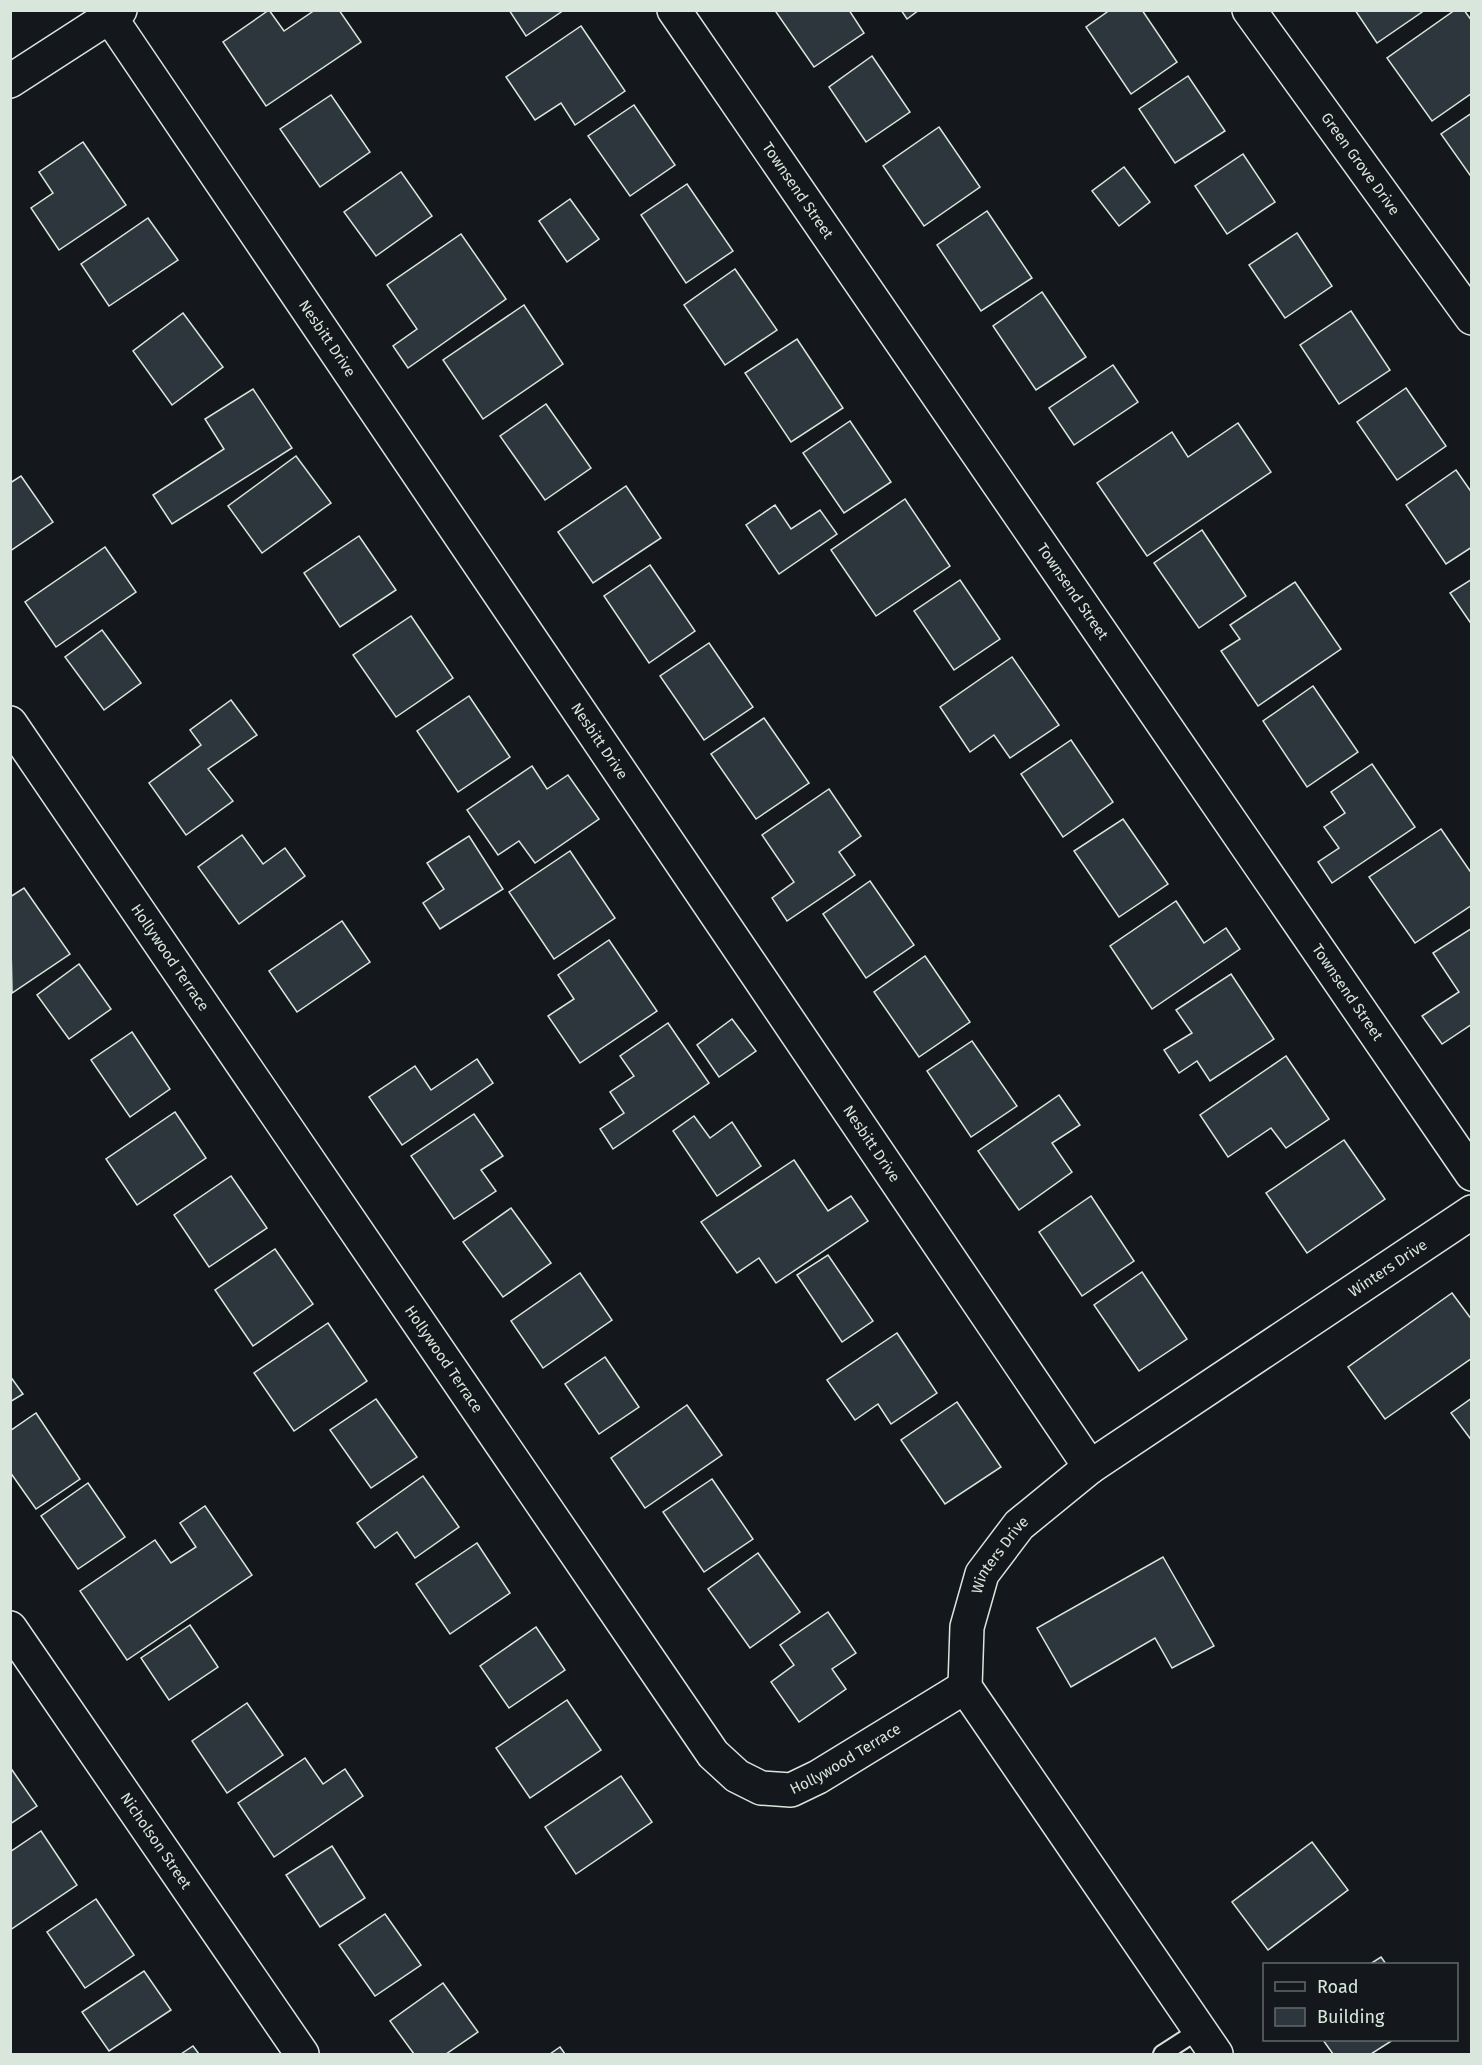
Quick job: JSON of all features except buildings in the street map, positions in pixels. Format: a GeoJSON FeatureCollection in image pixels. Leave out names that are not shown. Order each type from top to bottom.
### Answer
{"type":"FeatureCollection","features":[{"type":"Feature","properties":{"kind":"street","name":"Townsend Street"},"geometry":{"type":"LineString","coordinates":[[674,10],[1472,1174]]}},
{"type":"Feature","properties":{"kind":"street","name":"Green Grove Drive"},"geometry":{"type":"LineString","coordinates":[[1249,10],[1472,318]]}},
{"type":"Feature","properties":{"kind":"street"},"geometry":{"type":"LineString","coordinates":[[10,81],[115,14]]}},
{"type":"Feature","properties":{"kind":"street","name":"Nesbitt Drive"},"geometry":{"type":"LineString","coordinates":[[115,14],[1090,1467]]}},
{"type":"Feature","properties":{"kind":"street","name":"Hollywood Terrace"},"geometry":{"type":"LineString","coordinates":[[10,723],[713,1754],[737,1776],[761,1788],[791,1790],[818,1777],[965,1687]]}},
{"type":"Feature","properties":{"kind":"street","name":"Winters Drive"},"geometry":{"type":"LineString","coordinates":[[965,1687],[966,1627],[982,1574],[1019,1525],[1090,1467],[1472,1212]]}},
{"type":"Feature","properties":{"kind":"street","name":"Nicholson Street"},"geometry":{"type":"LineString","coordinates":[[10,1628],[302,2055]]}},
{"type":"Feature","properties":{"kind":"street"},"geometry":{"type":"LineString","coordinates":[[965,1687],[1207,2042]]}},
{"type":"Feature","properties":{"kind":"lane"},"geometry":{"type":"LineString","coordinates":[[1162,2055],[1207,2042]]}}]}
